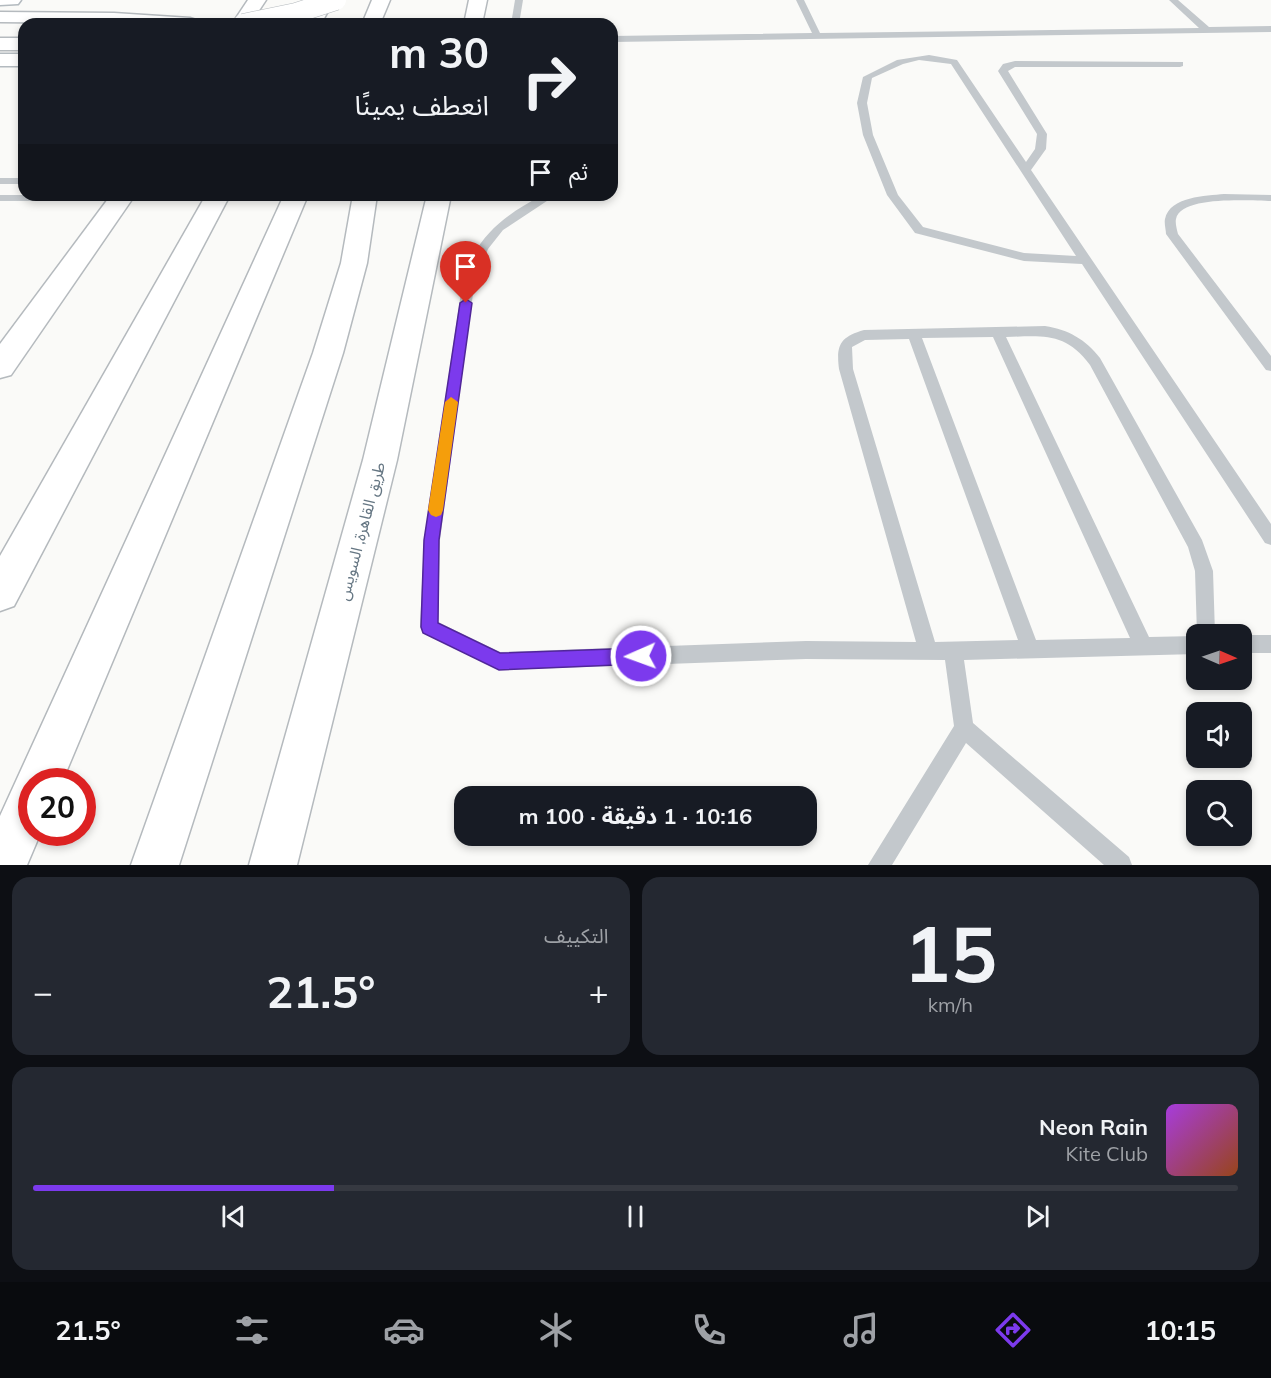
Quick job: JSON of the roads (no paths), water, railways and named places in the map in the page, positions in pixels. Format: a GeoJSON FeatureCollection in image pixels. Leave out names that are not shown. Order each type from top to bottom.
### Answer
{"type":"FeatureCollection","features":[{"type":"Feature","properties":{"kind":"main road"},"geometry":{"type":"LineString","coordinates":[[0,0],[12,0]]}},
{"type":"Feature","properties":{"kind":"main road"},"geometry":{"type":"LineString","coordinates":[[246,18],[257,0]]}},
{"type":"Feature","properties":{"kind":"main road"},"geometry":{"type":"LineString","coordinates":[[315,18],[325,0]]}},
{"type":"Feature","properties":{"kind":"main road"},"geometry":{"type":"LineString","coordinates":[[271,18],[336,0]]}},
{"type":"Feature","properties":{"kind":"main road"},"geometry":{"type":"LineString","coordinates":[[373,18],[381,0]]}},
{"type":"Feature","properties":{"kind":"main road"},"geometry":{"type":"LineString","coordinates":[[474,18],[478,0]]}},
{"type":"Feature","properties":{"kind":"main road"},"geometry":{"type":"LineString","coordinates":[[0,17],[114,18]]}},
{"type":"Feature","properties":{"kind":"main road"},"geometry":{"type":"LineString","coordinates":[[0,44],[18,44]]}},
{"type":"Feature","properties":{"kind":"main road"},"geometry":{"type":"LineString","coordinates":[[0,60],[18,60]]}},
{"type":"Feature","properties":{"kind":"main road"},"geometry":{"type":"LineString","coordinates":[[0,367],[118,201]]}},
{"type":"Feature","properties":{"kind":"main road"},"geometry":{"type":"LineString","coordinates":[[0,593],[215,201]]}},
{"type":"Feature","properties":{"kind":"main road"},"geometry":{"type":"LineString","coordinates":[[45,768],[294,201]]}},
{"type":"Feature","properties":{"kind":"main road"},"geometry":{"type":"LineString","coordinates":[[155,865],[331,344],[354,263],[364,201]]}},
{"type":"Feature","properties":{"kind":"main road","name":"طريق القاهرة, السويس"},"geometry":{"type":"LineString","coordinates":[[273,865],[380,460],[438,201]]}},
{"type":"Feature","properties":{"kind":"main road"},"geometry":{"type":"LineString","coordinates":[[2,865],[18,830]]}},
{"type":"Feature","properties":{"kind":"lane"},"geometry":{"type":"LineString","coordinates":[[516,18],[519,0]]}},
{"type":"Feature","properties":{"kind":"lane"},"geometry":{"type":"LineString","coordinates":[[800,0],[817,36]]}},
{"type":"Feature","properties":{"kind":"lane"},"geometry":{"type":"LineString","coordinates":[[1173,0],[1207,30]]}},
{"type":"Feature","properties":{"kind":"lane"},"geometry":{"type":"LineString","coordinates":[[618,39],[1271,29]]}},
{"type":"Feature","properties":{"kind":"lane"},"geometry":{"type":"LineString","coordinates":[[1085,260],[1024,257],[919,230],[893,195],[868,135],[862,103],[868,77],[912,57],[936,57],[954,62],[1271,538]]}},
{"type":"Feature","properties":{"kind":"lane"},"geometry":{"type":"LineString","coordinates":[[1026,170],[1044,142],[1042,134],[1004,72],[1006,66],[1015,64],[1180,64]]}},
{"type":"Feature","properties":{"kind":"lane"},"geometry":{"type":"LineString","coordinates":[[0,181],[18,181]]}},
{"type":"Feature","properties":{"kind":"lane"},"geometry":{"type":"LineString","coordinates":[[0,198],[18,198]]}},
{"type":"Feature","properties":{"kind":"lane"},"geometry":{"type":"LineString","coordinates":[[1271,198],[1189,201],[1174,210],[1168,225],[1172,234],[1271,366]]}},
{"type":"Feature","properties":{"kind":"lane"},"geometry":{"type":"LineString","coordinates":[[540,201],[490,235],[480,249],[469,279],[432,540],[429,627],[499,662],[806,650],[953,651],[1186,645]]}},
{"type":"Feature","properties":{"kind":"lane"},"geometry":{"type":"LineString","coordinates":[[928,651],[846,369],[844,354],[846,345],[864,336],[1045,331],[1070,336],[1083,346],[1095,362],[1196,545],[1204,571],[1206,624]]}},
{"type":"Feature","properties":{"kind":"lane"},"geometry":{"type":"LineString","coordinates":[[997,332],[1144,647]]}},
{"type":"Feature","properties":{"kind":"lane"},"geometry":{"type":"LineString","coordinates":[[914,334],[1030,649]]}},
{"type":"Feature","properties":{"kind":"lane"},"geometry":{"type":"LineString","coordinates":[[1252,644],[1271,644]]}},
{"type":"Feature","properties":{"kind":"lane"},"geometry":{"type":"LineString","coordinates":[[879,865],[964,728],[953,651]]}},
{"type":"Feature","properties":{"kind":"lane"},"geometry":{"type":"LineString","coordinates":[[964,728],[1121,865]]}}]}
